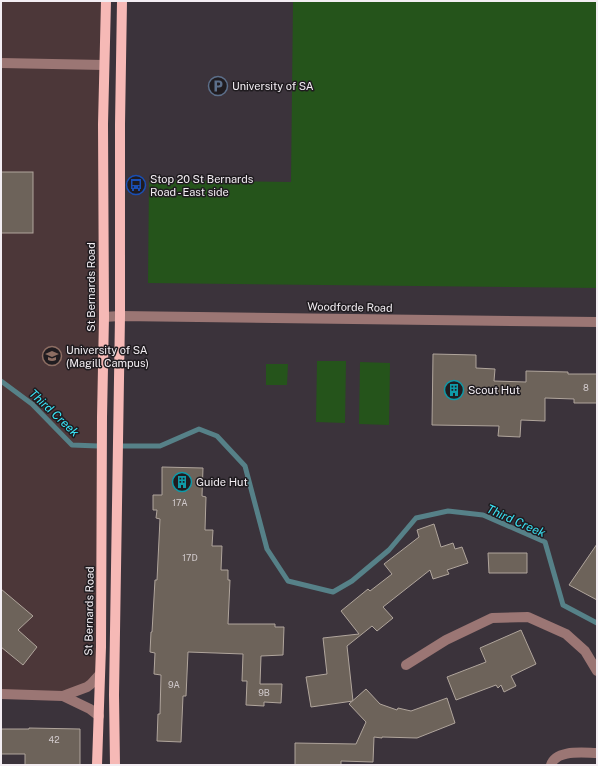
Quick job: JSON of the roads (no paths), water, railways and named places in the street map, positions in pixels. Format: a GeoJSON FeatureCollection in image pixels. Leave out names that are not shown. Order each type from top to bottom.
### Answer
{"type":"FeatureCollection","features":[{"type":"Feature","properties":{"kind":"main road","name":"St Bernards Road"},"geometry":{"type":"LineString","coordinates":[[97,765],[100,674],[104,317],[103,124],[106,1]]}},
{"type":"Feature","properties":{"kind":"main road"},"geometry":{"type":"LineString","coordinates":[[115,765],[114,699],[120,316],[120,124],[122,1]]}},
{"type":"Feature","properties":{"kind":"street"},"geometry":{"type":"LineString","coordinates":[[1,63],[104,65]]}},
{"type":"Feature","properties":{"kind":"street","name":"Woodforde Road"},"geometry":{"type":"LineString","coordinates":[[104,317],[597,322]]}},
{"type":"Feature","properties":{"kind":"street"},"geometry":{"type":"LineString","coordinates":[[406,665],[446,640],[492,618],[528,617],[566,634],[586,651],[597,671]]}},
{"type":"Feature","properties":{"kind":"street"},"geometry":{"type":"LineString","coordinates":[[1,694],[63,696],[87,687],[100,674]]}},
{"type":"Feature","properties":{"kind":"street"},"geometry":{"type":"LineString","coordinates":[[63,696],[90,709],[99,716]]}},
{"type":"Feature","properties":{"kind":"street"},"geometry":{"type":"LineString","coordinates":[[551,765],[552,761],[569,753],[597,752]]}},
{"type":"Feature","properties":{"kind":"waterway","name":"Third Creek"},"geometry":{"type":"LineString","coordinates":[[1,381],[32,404],[72,445],[98,446]]}},
{"type":"Feature","properties":{"kind":"waterway","name":"Third Creek"},"geometry":{"type":"LineString","coordinates":[[123,446],[160,446],[199,429],[217,436],[245,466],[267,549],[288,581],[333,592],[352,581],[389,550],[416,518],[448,511],[483,515],[545,542],[563,605],[597,623]]}},
{"type":"Feature","properties":{"kind":"place","name":"University of SA"},"geometry":{"type":"Point","coordinates":[218,86]}},
{"type":"Feature","properties":{"kind":"place","name":"Stop 20 St Bernards Road - East side"},"geometry":{"type":"Point","coordinates":[136,185]}},
{"type":"Feature","properties":{"kind":"place","name":"University of SA (Magill Campus)"},"geometry":{"type":"Point","coordinates":[52,356]}},
{"type":"Feature","properties":{"kind":"place","name":"Scout Hut"},"geometry":{"type":"Point","coordinates":[454,390]}},
{"type":"Feature","properties":{"kind":"place","name":"Guide Hut"},"geometry":{"type":"Point","coordinates":[182,482]}}]}
